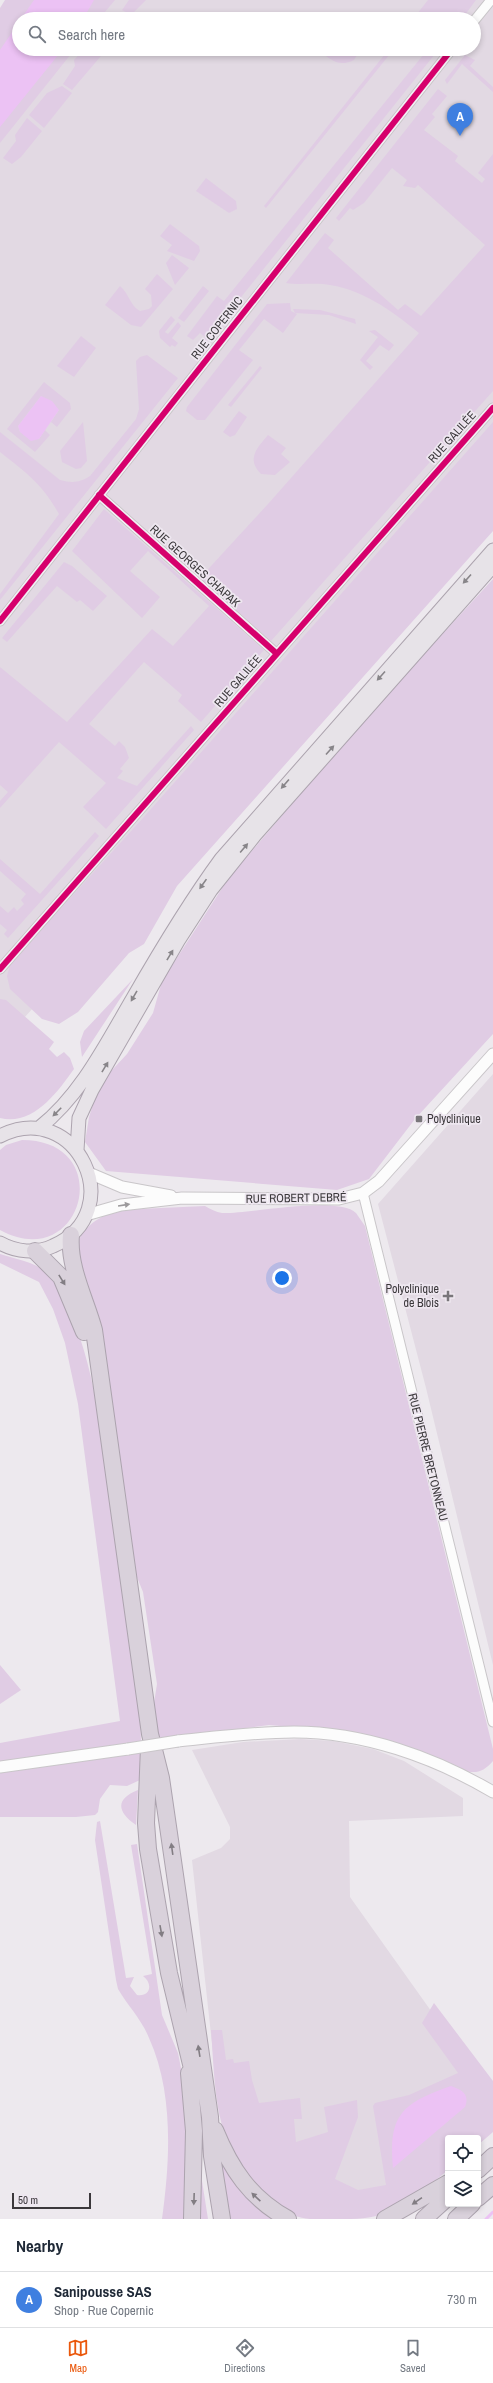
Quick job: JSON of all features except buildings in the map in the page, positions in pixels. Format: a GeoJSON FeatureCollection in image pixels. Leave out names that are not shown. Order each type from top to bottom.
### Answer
{"type":"FeatureCollection","features":[{"type":"Feature","properties":{"kind":"highway"},"geometry":{"type":"LineString","coordinates":[[71,1235],[71,1255],[94,1330],[98,1370],[150,1734],[162,1785],[210,2117],[212,2156],[222,2219]]}},
{"type":"Feature","properties":{"kind":"highway"},"geometry":{"type":"LineString","coordinates":[[35,1251],[56,1272],[67,1288],[98,1370]]}},
{"type":"Feature","properties":{"kind":"highway"},"geometry":{"type":"LineString","coordinates":[[150,1734],[146,1823],[148,1849],[169,1974],[187,2054],[195,2081],[216,2219]]}},
{"type":"Feature","properties":{"kind":"highway"},"geometry":{"type":"LineString","coordinates":[[187,2054],[194,2130],[192,2219]]}},
{"type":"Feature","properties":{"kind":"highway"},"geometry":{"type":"LineString","coordinates":[[210,2117],[228,2159],[246,2186],[262,2202],[288,2219]]}},
{"type":"Feature","properties":{"kind":"highway"},"geometry":{"type":"LineString","coordinates":[[481,2163],[493,2156]]}},
{"type":"Feature","properties":{"kind":"highway"},"geometry":{"type":"LineString","coordinates":[[481,2167],[493,2156]]}},
{"type":"Feature","properties":{"kind":"highway"},"geometry":{"type":"LineString","coordinates":[[385,2219],[445,2184]]}},
{"type":"Feature","properties":{"kind":"highway"},"geometry":{"type":"LineString","coordinates":[[481,2195],[493,2185]]}},
{"type":"Feature","properties":{"kind":"highway"},"geometry":{"type":"LineString","coordinates":[[424,2219],[445,2200]]}},
{"type":"Feature","properties":{"kind":"highway"},"geometry":{"type":"LineString","coordinates":[[456,2219],[469,2207]]}},
{"type":"Feature","properties":{"kind":"main road"},"geometry":{"type":"LineString","coordinates":[[39,1128],[60,1110],[82,1082],[185,910],[221,859],[493,550]]}},
{"type":"Feature","properties":{"kind":"main road"},"geometry":{"type":"LineString","coordinates":[[77,1150],[79,1118],[92,1090],[178,941],[211,890],[260,829],[493,566]]}},
{"type":"Feature","properties":{"kind":"main road"},"geometry":{"type":"LineString","coordinates":[[0,1243],[18,1250],[35,1251],[54,1246],[71,1235],[86,1215],[90,1201],[89,1173],[77,1150],[66,1140],[53,1132],[39,1128],[23,1128],[3,1132]]}},
{"type":"Feature","properties":{"kind":"street"},"geometry":{"type":"LineString","coordinates":[[481,12],[491,0]]}},
{"type":"Feature","properties":{"kind":"street","name":"RUE COPERNIC"},"geometry":{"type":"LineString","coordinates":[[0,621],[446,56]]}},
{"type":"Feature","properties":{"kind":"street","name":"RUE GALILÉE"},"geometry":{"type":"LineString","coordinates":[[0,969],[276,653],[493,408]]}},
{"type":"Feature","properties":{"kind":"street","name":"RUE GEORGES CHAPAK"},"geometry":{"type":"LineString","coordinates":[[99,495],[276,653]]}},
{"type":"Feature","properties":{"kind":"street","name":"RUE ROBERT DEBRÉ"},"geometry":{"type":"LineString","coordinates":[[182,1198],[339,1199],[363,1193],[379,1181],[493,1054]]}},
{"type":"Feature","properties":{"kind":"street"},"geometry":{"type":"LineString","coordinates":[[89,1173],[122,1187],[182,1198]]}},
{"type":"Feature","properties":{"kind":"street","name":"RUE PIERRE BRETONNEAU"},"geometry":{"type":"LineString","coordinates":[[363,1193],[493,1722]]}},
{"type":"Feature","properties":{"kind":"street"},"geometry":{"type":"LineString","coordinates":[[86,1215],[121,1204],[182,1198]]}},
{"type":"Feature","properties":{"kind":"street"},"geometry":{"type":"LineString","coordinates":[[0,1767],[178,1741],[267,1732],[318,1733],[340,1736],[400,1750],[424,1758],[461,1774],[493,1791]]}},
{"type":"Feature","properties":{"kind":"shaded area"},"geometry":{"type":"Polygon","coordinates":[[[5,0],[115,0],[105,12],[12,12],[12,56],[69,56],[0,143],[0,8],[5,0]]]}},
{"type":"Feature","properties":{"kind":"shaded area"},"geometry":{"type":"Polygon","coordinates":[[[34,0],[94,0],[87,12],[26,12],[34,0]]]}},
{"type":"Feature","properties":{"kind":"shaded area"},"geometry":{"type":"Polygon","coordinates":[[[104,0],[493,0],[493,492],[0,1045],[0,124],[57,56],[481,56],[481,12],[94,12],[104,0]]]}},
{"type":"Feature","properties":{"kind":"shaded area"},"geometry":{"type":"Polygon","coordinates":[[[129,0],[146,0],[134,12],[126,12],[122,10],[129,0]]]}},
{"type":"Feature","properties":{"kind":"shaded area"},"geometry":{"type":"Polygon","coordinates":[[[428,0],[476,0],[467,12],[419,12],[428,0]]]}},
{"type":"Feature","properties":{"kind":"shaded area"},"geometry":{"type":"Polygon","coordinates":[[[12,32],[12,56],[57,56],[0,127],[0,50],[12,32]]]}},
{"type":"Feature","properties":{"kind":"shaded area"},"geometry":{"type":"Polygon","coordinates":[[[78,56],[101,56],[72,90],[63,84],[75,66],[74,60],[78,56]]]}},
{"type":"Feature","properties":{"kind":"shaded area"},"geometry":{"type":"Polygon","coordinates":[[[326,56],[357,56],[354,60],[348,62],[339,63],[326,56]]]}},
{"type":"Feature","properties":{"kind":"shaded area"},"geometry":{"type":"Polygon","coordinates":[[[383,56],[388,56],[266,208],[264,206],[383,56]]]}},
{"type":"Feature","properties":{"kind":"shaded area"},"geometry":{"type":"Polygon","coordinates":[[[422,56],[433,56],[234,306],[229,302],[225,306],[229,312],[202,347],[199,345],[205,337],[200,333],[193,340],[187,336],[217,296],[224,301],[422,56]]]}},
{"type":"Feature","properties":{"kind":"shaded area"},"geometry":{"type":"Polygon","coordinates":[[[464,56],[467,56],[475,60],[470,66],[493,87],[493,92],[462,64],[447,84],[445,80],[464,56]]]}},
{"type":"Feature","properties":{"kind":"shaded area"},"geometry":{"type":"Polygon","coordinates":[[[62,86],[72,93],[44,128],[29,115],[47,93],[62,86]]]}},
{"type":"Feature","properties":{"kind":"shaded area"},"geometry":{"type":"Polygon","coordinates":[[[438,89],[447,96],[432,114],[435,117],[424,130],[458,156],[455,161],[482,183],[485,179],[478,173],[493,154],[493,391],[271,641],[200,578],[268,504],[419,333],[398,316],[375,301],[350,290],[323,284],[286,283],[325,233],[334,240],[328,248],[398,310],[405,304],[421,316],[485,245],[418,185],[415,188],[403,186],[407,180],[392,168],[364,203],[353,210],[350,208],[339,221],[336,218],[438,89]]]}},
{"type":"Feature","properties":{"kind":"shaded area"},"geometry":{"type":"Polygon","coordinates":[[[27,118],[42,131],[21,157],[12,164],[3,158],[16,141],[15,135],[27,118]]]}},
{"type":"Feature","properties":{"kind":"shaded area"},"geometry":{"type":"Polygon","coordinates":[[[206,178],[236,201],[237,209],[229,213],[196,191],[206,178]]]}},
{"type":"Feature","properties":{"kind":"shaded area"},"geometry":{"type":"Polygon","coordinates":[[[170,224],[199,246],[200,251],[194,261],[167,251],[172,245],[160,236],[170,224]]]}},
{"type":"Feature","properties":{"kind":"shaded area"},"geometry":{"type":"Polygon","coordinates":[[[172,255],[189,268],[175,285],[166,263],[172,255]]]}},
{"type":"Feature","properties":{"kind":"shaded area"},"geometry":{"type":"Polygon","coordinates":[[[157,274],[173,289],[141,327],[131,325],[105,305],[120,286],[126,292],[137,309],[140,311],[149,309],[152,306],[151,295],[145,289],[157,274]]]}},
{"type":"Feature","properties":{"kind":"shaded area"},"geometry":{"type":"Polygon","coordinates":[[[203,286],[209,291],[184,322],[178,318],[203,286]]]}},
{"type":"Feature","properties":{"kind":"shaded area"},"geometry":{"type":"Polygon","coordinates":[[[290,303],[291,311],[297,314],[283,333],[264,319],[239,350],[253,360],[205,420],[197,420],[186,411],[187,407],[267,304],[290,303]]]}},
{"type":"Feature","properties":{"kind":"shaded area"},"geometry":{"type":"Polygon","coordinates":[[[293,309],[320,310],[355,319],[356,324],[329,315],[295,313],[293,309]]]}},
{"type":"Feature","properties":{"kind":"shaded area"},"geometry":{"type":"Polygon","coordinates":[[[171,316],[175,320],[165,332],[168,334],[178,322],[181,326],[172,338],[178,343],[175,347],[172,345],[170,347],[160,338],[159,331],[171,316]]]}},
{"type":"Feature","properties":{"kind":"shaded area"},"geometry":{"type":"Polygon","coordinates":[[[375,330],[394,345],[389,351],[380,345],[366,361],[373,367],[370,370],[360,360],[378,337],[369,331],[375,330]]]}},
{"type":"Feature","properties":{"kind":"shaded area"},"geometry":{"type":"Polygon","coordinates":[[[81,336],[96,348],[74,377],[57,366],[81,336]]]}},
{"type":"Feature","properties":{"kind":"shaded area"},"geometry":{"type":"Polygon","coordinates":[[[147,355],[178,378],[0,600],[0,594],[59,514],[40,487],[18,466],[0,452],[0,432],[60,480],[75,482],[90,476],[136,419],[139,409],[136,361],[140,357],[147,355]]]}},
{"type":"Feature","properties":{"kind":"shaded area"},"geometry":{"type":"Polygon","coordinates":[[[260,366],[262,368],[231,407],[228,405],[260,366]]]}},
{"type":"Feature","properties":{"kind":"shaded area"},"geometry":{"type":"Polygon","coordinates":[[[44,382],[70,403],[71,409],[57,427],[51,422],[59,410],[41,396],[18,426],[20,432],[39,439],[45,430],[50,435],[35,452],[7,429],[44,382]]]}},
{"type":"Feature","properties":{"kind":"shaded area"},"geometry":{"type":"Polygon","coordinates":[[[41,396],[52,401],[59,410],[39,439],[31,441],[20,432],[18,426],[41,396]]]}},
{"type":"Feature","properties":{"kind":"shaded area"},"geometry":{"type":"Polygon","coordinates":[[[239,411],[247,417],[235,435],[230,437],[223,432],[239,411]]]}},
{"type":"Feature","properties":{"kind":"shaded area"},"geometry":{"type":"Polygon","coordinates":[[[83,422],[87,461],[81,468],[76,469],[62,462],[60,451],[83,422]]]}},
{"type":"Feature","properties":{"kind":"shaded area"},"geometry":{"type":"Polygon","coordinates":[[[493,422],[493,531],[177,886],[144,944],[129,953],[78,1012],[59,1024],[42,1019],[10,989],[7,976],[10,964],[143,818],[493,422]]]}},
{"type":"Feature","properties":{"kind":"shaded area"},"geometry":{"type":"Polygon","coordinates":[[[268,435],[286,448],[281,454],[290,462],[275,475],[261,474],[254,463],[257,449],[268,435]]]}},
{"type":"Feature","properties":{"kind":"shaded area"},"geometry":{"type":"Polygon","coordinates":[[[104,509],[264,650],[201,722],[178,701],[182,695],[144,662],[89,724],[115,746],[119,741],[125,747],[129,758],[120,769],[123,771],[117,778],[137,786],[191,726],[194,730],[106,829],[83,807],[106,783],[59,742],[0,808],[0,801],[8,792],[0,785],[0,667],[67,722],[152,629],[173,646],[209,606],[148,551],[130,571],[160,597],[142,618],[72,551],[104,509]]]}},
{"type":"Feature","properties":{"kind":"shaded area"},"geometry":{"type":"Polygon","coordinates":[[[64,562],[72,566],[107,596],[93,611],[80,600],[77,602],[57,586],[7,642],[2,638],[64,562]]]}},
{"type":"Feature","properties":{"kind":"shaded area"},"geometry":{"type":"Polygon","coordinates":[[[493,579],[493,1034],[415,1119],[369,1179],[337,1190],[106,1171],[85,1142],[89,1117],[100,1083],[127,1054],[153,1013],[162,981],[228,879],[360,724],[493,579]]]}},
{"type":"Feature","properties":{"kind":"shaded area"},"geometry":{"type":"Polygon","coordinates":[[[95,832],[99,836],[8,938],[4,934],[7,930],[0,924],[0,906],[8,913],[14,907],[17,911],[24,904],[21,900],[26,894],[0,871],[0,859],[40,894],[95,832]]]}},
{"type":"Feature","properties":{"kind":"shaded area"},"geometry":{"type":"Polygon","coordinates":[[[133,979],[82,1057],[80,1042],[84,1031],[133,979]]]}},
{"type":"Feature","properties":{"kind":"shaded area"},"geometry":{"type":"Polygon","coordinates":[[[0,999],[6,1000],[54,1042],[49,1049],[57,1057],[64,1052],[70,1058],[74,1069],[60,1088],[43,1106],[23,1117],[12,1119],[0,1118],[0,999]]]}},
{"type":"Feature","properties":{"kind":"shaded area","name":"Polyclinique de Blois"},"geometry":{"type":"Polygon","coordinates":[[[493,1074],[493,1665],[426,1388],[378,1204],[493,1074]]]}},
{"type":"Feature","properties":{"kind":"shaded area"},"geometry":{"type":"Polygon","coordinates":[[[22,1140],[52,1146],[71,1160],[79,1180],[78,1202],[69,1221],[52,1235],[29,1239],[0,1230],[0,1150],[6,1145],[22,1140]]]}},
{"type":"Feature","properties":{"kind":"shaded area"},"geometry":{"type":"Polygon","coordinates":[[[313,1205],[331,1206],[346,1208],[356,1213],[365,1226],[493,1749],[493,1761],[480,1771],[464,1771],[326,1730],[269,1725],[158,1739],[153,1709],[157,1684],[143,1592],[132,1565],[77,1245],[83,1232],[92,1223],[117,1210],[205,1206],[222,1213],[235,1213],[313,1205]]]}},
{"type":"Feature","properties":{"kind":"shaded area"},"geometry":{"type":"Polygon","coordinates":[[[0,1254],[34,1265],[52,1277],[58,1285],[71,1314],[88,1363],[102,1440],[140,1713],[141,1741],[0,1762],[0,1743],[120,1721],[78,1404],[65,1343],[53,1309],[39,1282],[0,1263],[0,1254]]]}},
{"type":"Feature","properties":{"kind":"shaded area"},"geometry":{"type":"Polygon","coordinates":[[[0,1665],[21,1690],[0,1704],[0,1665]]]}},
{"type":"Feature","properties":{"kind":"shaded area"},"geometry":{"type":"Polygon","coordinates":[[[301,1739],[333,1741],[373,1749],[404,1761],[463,1798],[463,1816],[349,1821],[350,1897],[493,2098],[451,2135],[445,2135],[445,2141],[382,2207],[220,2117],[192,1860],[221,1848],[230,1839],[230,1827],[192,1750],[243,1742],[301,1739]]]}},
{"type":"Feature","properties":{"kind":"shaded area"},"geometry":{"type":"Polygon","coordinates":[[[142,1753],[140,1780],[127,1786],[110,1785],[100,1799],[98,1812],[95,1815],[76,1817],[0,1817],[0,1773],[142,1753]]]}},
{"type":"Feature","properties":{"kind":"shaded area"},"geometry":{"type":"Polygon","coordinates":[[[138,1790],[136,1825],[125,1815],[121,1806],[125,1797],[138,1790]]]}},
{"type":"Feature","properties":{"kind":"shaded area"},"geometry":{"type":"Polygon","coordinates":[[[100,1821],[126,1978],[134,1977],[130,1986],[137,1995],[142,1995],[148,1992],[149,1989],[148,1982],[143,1976],[152,1974],[131,1845],[137,1844],[162,2015],[178,2053],[185,2088],[188,2158],[185,2219],[162,2219],[168,2151],[168,2127],[163,2081],[157,2059],[146,2031],[118,1989],[95,1840],[97,1822],[100,1821]]]}},
{"type":"Feature","properties":{"kind":"shaded area"},"geometry":{"type":"Polygon","coordinates":[[[434,2003],[493,2081],[493,2132],[481,2142],[481,2135],[445,2135],[445,2172],[426,2188],[394,2209],[368,2218],[310,2219],[296,2216],[282,2210],[259,2191],[240,2167],[227,2141],[223,2128],[217,2101],[211,2030],[222,2030],[226,2060],[233,2059],[234,2063],[249,2061],[252,2080],[259,2103],[300,2098],[302,2119],[294,2119],[296,2142],[328,2132],[324,2107],[357,2100],[358,2117],[335,2179],[358,2190],[386,2185],[373,2106],[375,2103],[409,2095],[458,2073],[422,2023],[434,2003]]]}},
{"type":"Feature","properties":{"kind":"shaded area"},"geometry":{"type":"Polygon","coordinates":[[[451,2086],[462,2091],[466,2096],[465,2107],[393,2168],[393,2135],[396,2123],[402,2114],[410,2105],[434,2092],[451,2086]]]}},
{"type":"Feature","properties":{"kind":"shaded area"},"geometry":{"type":"Polygon","coordinates":[[[220,2158],[238,2185],[273,2219],[227,2219],[220,2158]]]}},
{"type":"Feature","properties":{"kind":"shaded area"},"geometry":{"type":"Polygon","coordinates":[[[200,2168],[208,2219],[197,2219],[200,2168]]]}},
{"type":"Feature","properties":{"kind":"waterway"},"geometry":{"type":"LineString","coordinates":[[486,2219],[493,2212]]}},
{"type":"Feature","properties":{"kind":"cycle path"},"geometry":{"type":"LineString","coordinates":[[0,621],[446,56]]}},
{"type":"Feature","properties":{"kind":"cycle path"},"geometry":{"type":"LineString","coordinates":[[0,969],[493,408]]}},
{"type":"Feature","properties":{"kind":"cycle path"},"geometry":{"type":"LineString","coordinates":[[99,495],[276,653]]}},
{"type":"Feature","properties":{"kind":"place","name":"Sanipousse SAS"},"geometry":{"type":"Point","coordinates":[460,136]}},
{"type":"Feature","properties":{"kind":"place","name":"Polyclinique"},"geometry":{"type":"Point","coordinates":[419,1119]}},
{"type":"Feature","properties":{"kind":"place","name":"Polyclinique de Blois"},"geometry":{"type":"Point","coordinates":[448,1296]}}]}
